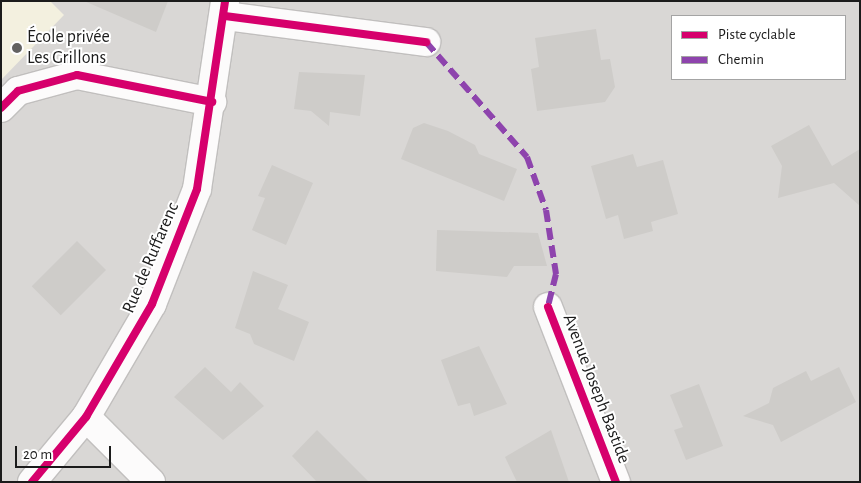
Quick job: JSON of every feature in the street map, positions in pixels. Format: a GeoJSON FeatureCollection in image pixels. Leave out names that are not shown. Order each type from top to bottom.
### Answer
{"type":"FeatureCollection","features":[{"type":"Feature","properties":{"kind":"street","name":"Rue de Ruffarenc"},"geometry":{"type":"LineString","coordinates":[[32,482],[86,417],[154,297],[197,189],[225,9],[426,42]]}},
{"type":"Feature","properties":{"kind":"street"},"geometry":{"type":"LineString","coordinates":[[1,108],[18,91],[77,75],[212,102]]}},
{"type":"Feature","properties":{"kind":"street","name":"Avenue Joseph Bastide"},"geometry":{"type":"LineString","coordinates":[[548,307],[616,482]]}},
{"type":"Feature","properties":{"kind":"street"},"geometry":{"type":"LineString","coordinates":[[86,417],[152,482]]}},
{"type":"Feature","properties":{"kind":"shaded area"},"geometry":{"type":"Polygon","coordinates":[[[1,1],[860,1],[860,482],[1,482],[1,1]]]}},
{"type":"Feature","properties":{"kind":"shaded area","name":"École privée Les Grillons"},"geometry":{"type":"Polygon","coordinates":[[[1,1],[50,1],[64,15],[1,80],[1,1]]]}},
{"type":"Feature","properties":{"kind":"building"},"geometry":{"type":"Polygon","coordinates":[[[84,1],[168,1],[156,32],[84,1]]]}},
{"type":"Feature","properties":{"kind":"building"},"geometry":{"type":"Polygon","coordinates":[[[596,29],[601,60],[610,59],[615,87],[605,102],[537,111],[531,69],[539,67],[535,38],[596,29]]]}},
{"type":"Feature","properties":{"kind":"building"},"geometry":{"type":"Polygon","coordinates":[[[299,72],[365,75],[360,116],[330,112],[329,126],[311,111],[294,109],[299,72]]]}},
{"type":"Feature","properties":{"kind":"building"},"geometry":{"type":"Polygon","coordinates":[[[424,123],[448,131],[475,145],[479,154],[517,169],[504,201],[401,159],[413,128],[424,123]]]}},
{"type":"Feature","properties":{"kind":"building"},"geometry":{"type":"Polygon","coordinates":[[[809,125],[832,166],[860,149],[860,206],[834,183],[778,198],[782,166],[771,146],[809,125]]]}},
{"type":"Feature","properties":{"kind":"building"},"geometry":{"type":"Polygon","coordinates":[[[633,154],[637,167],[663,160],[678,214],[651,222],[653,231],[624,239],[618,215],[606,219],[591,166],[633,154]]]}},
{"type":"Feature","properties":{"kind":"building"},"geometry":{"type":"Polygon","coordinates":[[[272,165],[313,183],[286,245],[252,230],[265,198],[258,196],[272,165]]]}},
{"type":"Feature","properties":{"kind":"building"},"geometry":{"type":"Polygon","coordinates":[[[437,230],[538,233],[547,266],[514,266],[507,277],[436,271],[437,230]]]}},
{"type":"Feature","properties":{"kind":"building"},"geometry":{"type":"Polygon","coordinates":[[[77,241],[106,270],[61,315],[32,286],[77,241]]]}},
{"type":"Feature","properties":{"kind":"building"},"geometry":{"type":"Polygon","coordinates":[[[253,271],[288,285],[278,309],[309,322],[294,361],[254,344],[250,334],[235,328],[253,271]]]}},
{"type":"Feature","properties":{"kind":"building"},"geometry":{"type":"Polygon","coordinates":[[[479,346],[507,404],[474,416],[470,403],[458,406],[441,360],[479,346]]]}},
{"type":"Feature","properties":{"kind":"building"},"geometry":{"type":"Polygon","coordinates":[[[205,367],[231,392],[240,382],[264,406],[223,440],[174,397],[205,367]]]}},
{"type":"Feature","properties":{"kind":"building"},"geometry":{"type":"Polygon","coordinates":[[[839,367],[856,402],[781,442],[773,425],[743,416],[769,403],[773,388],[806,371],[811,381],[839,367]]]}},
{"type":"Feature","properties":{"kind":"building"},"geometry":{"type":"Polygon","coordinates":[[[699,384],[723,446],[686,460],[674,430],[683,427],[670,395],[699,384]]]}},
{"type":"Feature","properties":{"kind":"building"},"geometry":{"type":"Polygon","coordinates":[[[317,430],[369,482],[317,482],[292,456],[317,430]]]}},
{"type":"Feature","properties":{"kind":"building"},"geometry":{"type":"Polygon","coordinates":[[[551,430],[569,482],[517,482],[505,457],[551,430]]]}},
{"type":"Feature","properties":{"kind":"marked path"},"geometry":{"type":"LineString","coordinates":[[426,42],[527,157],[546,210],[556,274],[548,307]]}},
{"type":"Feature","properties":{"kind":"cycle path"},"geometry":{"type":"LineString","coordinates":[[32,482],[86,417],[152,304],[197,189],[225,1]]}},
{"type":"Feature","properties":{"kind":"cycle path"},"geometry":{"type":"LineString","coordinates":[[225,16],[426,42]]}},
{"type":"Feature","properties":{"kind":"cycle path"},"geometry":{"type":"LineString","coordinates":[[1,108],[18,91],[77,75],[212,102]]}},
{"type":"Feature","properties":{"kind":"cycle path"},"geometry":{"type":"LineString","coordinates":[[548,307],[616,482]]}},
{"type":"Feature","properties":{"kind":"place","name":"École privée Les Grillons"},"geometry":{"type":"Point","coordinates":[17,48]}}]}
